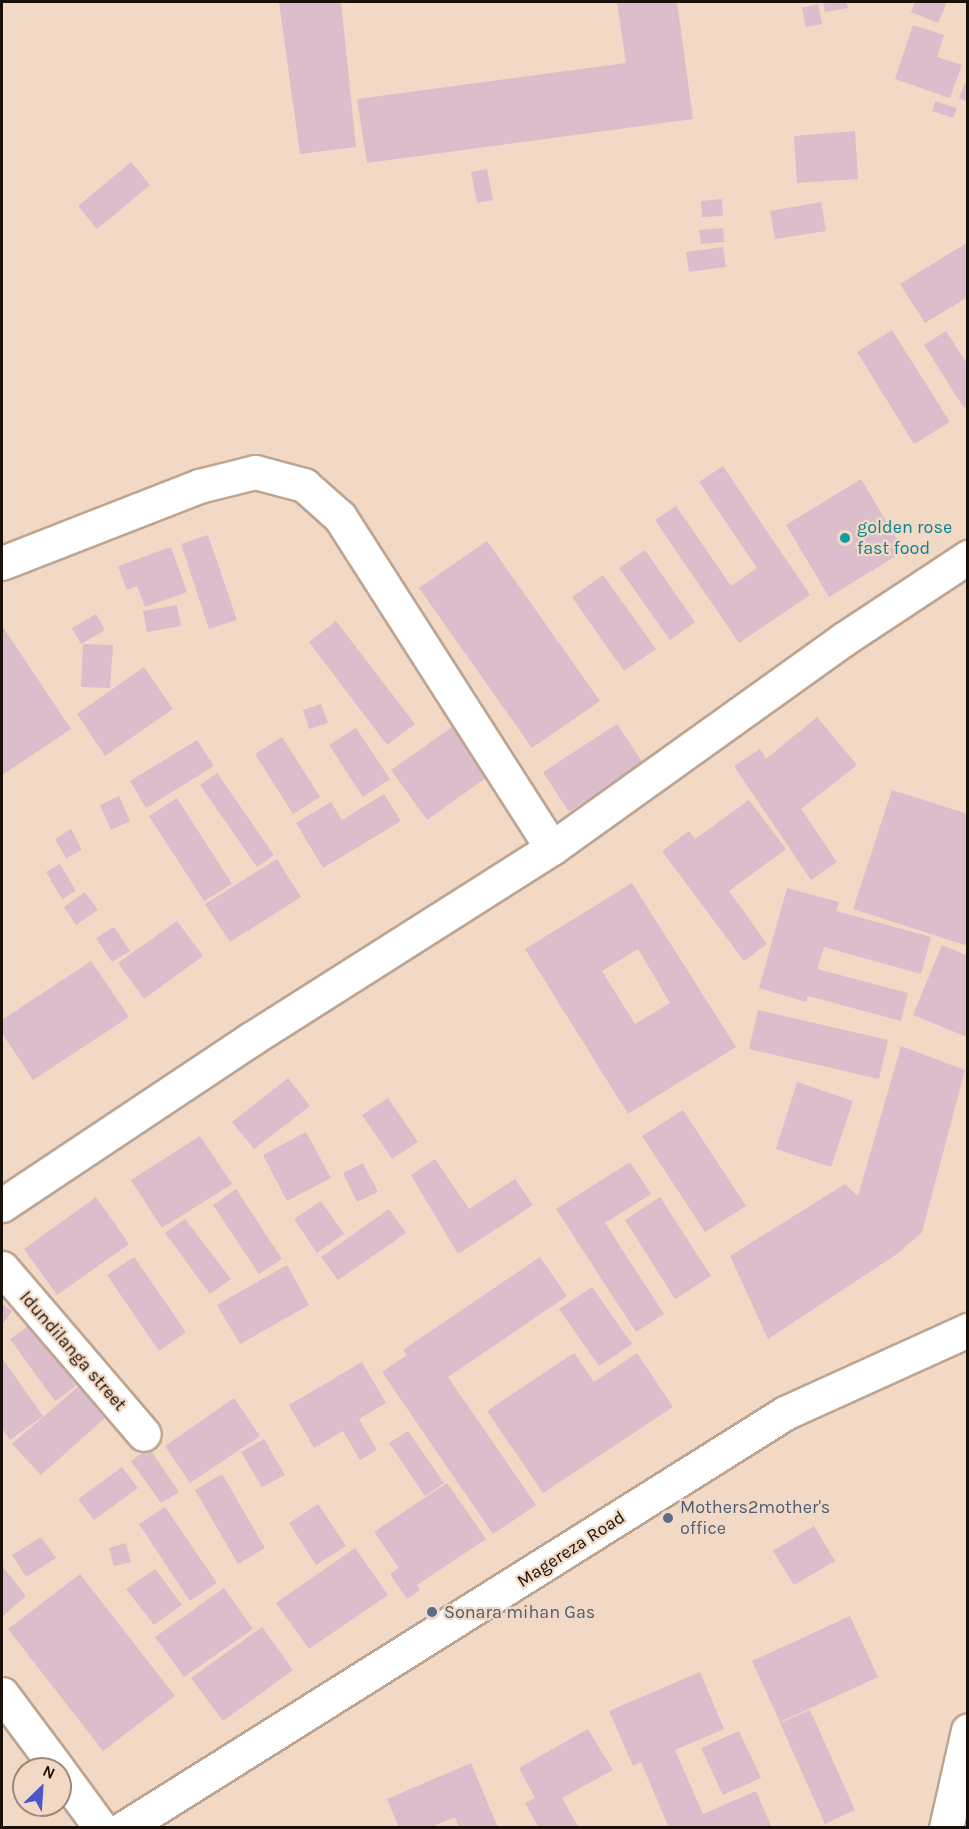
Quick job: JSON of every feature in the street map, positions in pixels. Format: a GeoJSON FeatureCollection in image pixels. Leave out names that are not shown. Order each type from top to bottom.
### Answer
{"type":"FeatureCollection","features":[{"type":"Feature","properties":{"kind":"main road"},"geometry":{"type":"LineString","coordinates":[[2,564],[199,486],[255,472],[304,485],[340,517],[552,848]]}},
{"type":"Feature","properties":{"kind":"main road"},"geometry":{"type":"LineString","coordinates":[[2,1205],[251,1039],[552,848],[844,639],[968,557]]}},
{"type":"Feature","properties":{"kind":"main road","name":"Idundilanga street"},"geometry":{"type":"LineString","coordinates":[[2,1268],[144,1434]]}},
{"type":"Feature","properties":{"kind":"main road","name":"Magereza Road"},"geometry":{"type":"LineString","coordinates":[[124,1827],[784,1413],[968,1330]]}},
{"type":"Feature","properties":{"kind":"main road"},"geometry":{"type":"LineString","coordinates":[[2,1694],[49,1757]]}},
{"type":"Feature","properties":{"kind":"main road"},"geometry":{"type":"LineString","coordinates":[[946,1827],[968,1730]]}},
{"type":"Feature","properties":{"kind":"main road"},"geometry":{"type":"LineString","coordinates":[[72,1788],[101,1827]]}},
{"type":"Feature","properties":{"kind":"building"},"geometry":{"type":"Polygon","coordinates":[[[279,2],[341,2],[356,147],[300,154],[279,2]]]}},
{"type":"Feature","properties":{"kind":"building"},"geometry":{"type":"Polygon","coordinates":[[[617,2],[677,2],[693,119],[367,163],[357,99],[626,63],[617,2]]]}},
{"type":"Feature","properties":{"kind":"building"},"geometry":{"type":"Polygon","coordinates":[[[823,2],[846,2],[848,8],[825,12],[823,2]]]}},
{"type":"Feature","properties":{"kind":"building"},"geometry":{"type":"Polygon","coordinates":[[[915,2],[947,2],[938,23],[911,12],[915,2]]]}},
{"type":"Feature","properties":{"kind":"building"},"geometry":{"type":"Polygon","coordinates":[[[818,4],[822,24],[806,27],[802,8],[818,4]]]}},
{"type":"Feature","properties":{"kind":"building"},"geometry":{"type":"Polygon","coordinates":[[[913,25],[944,35],[937,57],[962,65],[950,98],[895,79],[913,25]]]}},
{"type":"Feature","properties":{"kind":"building"},"geometry":{"type":"Polygon","coordinates":[[[968,76],[968,102],[959,98],[968,76]]]}},
{"type":"Feature","properties":{"kind":"building"},"geometry":{"type":"Polygon","coordinates":[[[935,101],[957,108],[953,118],[932,111],[935,101]]]}},
{"type":"Feature","properties":{"kind":"building"},"geometry":{"type":"Polygon","coordinates":[[[855,131],[858,179],[797,183],[794,136],[855,131]]]}},
{"type":"Feature","properties":{"kind":"building"},"geometry":{"type":"Polygon","coordinates":[[[131,162],[150,185],[97,229],[78,206],[131,162]]]}},
{"type":"Feature","properties":{"kind":"building"},"geometry":{"type":"Polygon","coordinates":[[[487,169],[493,200],[477,203],[471,172],[487,169]]]}},
{"type":"Feature","properties":{"kind":"building"},"geometry":{"type":"Polygon","coordinates":[[[722,199],[723,216],[702,217],[701,201],[722,199]]]}},
{"type":"Feature","properties":{"kind":"building"},"geometry":{"type":"Polygon","coordinates":[[[821,202],[826,231],[775,239],[770,211],[821,202]]]}},
{"type":"Feature","properties":{"kind":"building"},"geometry":{"type":"Polygon","coordinates":[[[723,228],[724,242],[701,244],[699,230],[723,228]]]}},
{"type":"Feature","properties":{"kind":"building"},"geometry":{"type":"Polygon","coordinates":[[[968,242],[968,297],[925,323],[900,284],[968,242]]]}},
{"type":"Feature","properties":{"kind":"building"},"geometry":{"type":"Polygon","coordinates":[[[723,247],[726,267],[689,272],[686,252],[723,247]]]}},
{"type":"Feature","properties":{"kind":"building"},"geometry":{"type":"Polygon","coordinates":[[[892,330],[950,422],[914,444],[857,352],[892,330]]]}},
{"type":"Feature","properties":{"kind":"building"},"geometry":{"type":"Polygon","coordinates":[[[946,331],[968,365],[968,406],[964,408],[924,345],[946,331]]]}},
{"type":"Feature","properties":{"kind":"building"},"geometry":{"type":"Polygon","coordinates":[[[723,466],[810,595],[739,643],[655,520],[676,506],[731,586],[757,568],[699,482],[723,466]]]}},
{"type":"Feature","properties":{"kind":"building","name":"golden rose fast food"},"geometry":{"type":"Polygon","coordinates":[[[861,479],[904,551],[829,597],[786,525],[861,479]]]}},
{"type":"Feature","properties":{"kind":"building"},"geometry":{"type":"Polygon","coordinates":[[[208,535],[237,620],[209,629],[181,544],[208,535]]]}},
{"type":"Feature","properties":{"kind":"building"},"geometry":{"type":"Polygon","coordinates":[[[487,541],[600,701],[532,748],[419,588],[487,541]]]}},
{"type":"Feature","properties":{"kind":"building"},"geometry":{"type":"Polygon","coordinates":[[[171,547],[187,592],[145,607],[137,586],[127,590],[118,566],[171,547]]]}},
{"type":"Feature","properties":{"kind":"building"},"geometry":{"type":"Polygon","coordinates":[[[645,550],[695,622],[670,640],[619,568],[645,550]]]}},
{"type":"Feature","properties":{"kind":"building"},"geometry":{"type":"Polygon","coordinates":[[[603,575],[656,649],[624,671],[572,597],[603,575]]]}},
{"type":"Feature","properties":{"kind":"building"},"geometry":{"type":"Polygon","coordinates":[[[177,605],[181,626],[147,632],[143,611],[177,605]]]}},
{"type":"Feature","properties":{"kind":"building"},"geometry":{"type":"Polygon","coordinates":[[[96,614],[105,630],[81,644],[72,628],[96,614]]]}},
{"type":"Feature","properties":{"kind":"building"},"geometry":{"type":"Polygon","coordinates":[[[336,621],[415,724],[387,745],[309,642],[336,621]]]}},
{"type":"Feature","properties":{"kind":"building"},"geometry":{"type":"Polygon","coordinates":[[[2,626],[71,729],[2,775],[2,626]]]}},
{"type":"Feature","properties":{"kind":"building"},"geometry":{"type":"Polygon","coordinates":[[[83,644],[113,645],[110,688],[81,687],[83,644]]]}},
{"type":"Feature","properties":{"kind":"building"},"geometry":{"type":"Polygon","coordinates":[[[144,667],[173,709],[105,756],[77,714],[144,667]]]}},
{"type":"Feature","properties":{"kind":"building"},"geometry":{"type":"Polygon","coordinates":[[[321,704],[328,723],[309,729],[303,710],[321,704]]]}},
{"type":"Feature","properties":{"kind":"building"},"geometry":{"type":"Polygon","coordinates":[[[817,717],[857,765],[801,809],[837,862],[811,880],[734,766],[760,749],[766,759],[817,717]]]}},
{"type":"Feature","properties":{"kind":"building"},"geometry":{"type":"Polygon","coordinates":[[[458,723],[494,772],[427,820],[391,770],[458,723]]]}},
{"type":"Feature","properties":{"kind":"building"},"geometry":{"type":"Polygon","coordinates":[[[617,724],[643,763],[569,812],[543,772],[617,724]]]}},
{"type":"Feature","properties":{"kind":"building"},"geometry":{"type":"Polygon","coordinates":[[[356,728],[390,779],[363,797],[329,745],[356,728]]]}},
{"type":"Feature","properties":{"kind":"building"},"geometry":{"type":"Polygon","coordinates":[[[282,737],[320,797],[293,814],[255,754],[282,737]]]}},
{"type":"Feature","properties":{"kind":"building"},"geometry":{"type":"Polygon","coordinates":[[[197,740],[214,766],[146,808],[130,781],[197,740]]]}},
{"type":"Feature","properties":{"kind":"building"},"geometry":{"type":"Polygon","coordinates":[[[217,773],[274,855],[257,867],[200,785],[217,773]]]}},
{"type":"Feature","properties":{"kind":"building"},"geometry":{"type":"Polygon","coordinates":[[[892,790],[968,814],[968,946],[853,909],[892,790]]]}},
{"type":"Feature","properties":{"kind":"building"},"geometry":{"type":"Polygon","coordinates":[[[384,794],[401,821],[323,868],[296,823],[331,802],[342,820],[384,794]]]}},
{"type":"Feature","properties":{"kind":"building"},"geometry":{"type":"Polygon","coordinates":[[[119,796],[130,821],[111,830],[100,805],[119,796]]]}},
{"type":"Feature","properties":{"kind":"building"},"geometry":{"type":"Polygon","coordinates":[[[177,798],[232,884],[204,901],[149,816],[177,798]]]}},
{"type":"Feature","properties":{"kind":"building"},"geometry":{"type":"Polygon","coordinates":[[[749,800],[786,849],[729,891],[767,944],[744,961],[662,851],[689,831],[695,839],[749,800]]]}},
{"type":"Feature","properties":{"kind":"building"},"geometry":{"type":"Polygon","coordinates":[[[71,829],[82,850],[66,858],[55,839],[71,829]]]}},
{"type":"Feature","properties":{"kind":"building"},"geometry":{"type":"Polygon","coordinates":[[[277,859],[301,897],[230,942],[205,904],[277,859]]]}},
{"type":"Feature","properties":{"kind":"building"},"geometry":{"type":"Polygon","coordinates":[[[60,864],[76,891],[62,899],[46,872],[60,864]]]}},
{"type":"Feature","properties":{"kind":"building"},"geometry":{"type":"Polygon","coordinates":[[[632,883],[736,1047],[628,1114],[525,949],[632,883]],[[638,949],[602,971],[635,1024],[670,1003],[638,949]]]}},
{"type":"Feature","properties":{"kind":"building"},"geometry":{"type":"Polygon","coordinates":[[[787,888],[839,902],[836,911],[931,937],[921,974],[824,947],[817,969],[908,993],[901,1021],[808,996],[806,1002],[759,988],[787,888]]]}},
{"type":"Feature","properties":{"kind":"building"},"geometry":{"type":"Polygon","coordinates":[[[85,892],[98,910],[76,925],[64,907],[85,892]]]}},
{"type":"Feature","properties":{"kind":"building"},"geometry":{"type":"Polygon","coordinates":[[[177,921],[203,956],[144,999],[118,963],[177,921]]]}},
{"type":"Feature","properties":{"kind":"building"},"geometry":{"type":"Polygon","coordinates":[[[114,927],[130,951],[112,962],[96,938],[114,927]]]}},
{"type":"Feature","properties":{"kind":"building"},"geometry":{"type":"Polygon","coordinates":[[[942,945],[968,956],[967,1037],[913,1015],[942,945]]]}},
{"type":"Feature","properties":{"kind":"building"},"geometry":{"type":"Polygon","coordinates":[[[91,961],[129,1017],[33,1080],[2,1033],[2,1020],[91,961]]]}},
{"type":"Feature","properties":{"kind":"building"},"geometry":{"type":"Polygon","coordinates":[[[758,1010],[888,1040],[879,1079],[749,1049],[758,1010]]]}},
{"type":"Feature","properties":{"kind":"building"},"geometry":{"type":"Polygon","coordinates":[[[901,1046],[965,1070],[922,1232],[897,1254],[768,1339],[730,1256],[845,1184],[858,1196],[901,1046]]]}},
{"type":"Feature","properties":{"kind":"building"},"geometry":{"type":"Polygon","coordinates":[[[288,1078],[310,1106],[254,1149],[232,1122],[288,1078]]]}},
{"type":"Feature","properties":{"kind":"building"},"geometry":{"type":"Polygon","coordinates":[[[797,1082],[853,1101],[831,1167],[776,1149],[797,1082]]]}},
{"type":"Feature","properties":{"kind":"building"},"geometry":{"type":"Polygon","coordinates":[[[388,1098],[418,1142],[392,1159],[362,1115],[388,1098]]]}},
{"type":"Feature","properties":{"kind":"building"},"geometry":{"type":"Polygon","coordinates":[[[683,1110],[746,1206],[705,1232],[642,1136],[683,1110]]]}},
{"type":"Feature","properties":{"kind":"building"},"geometry":{"type":"Polygon","coordinates":[[[306,1132],[331,1178],[287,1201],[263,1155],[306,1132]]]}},
{"type":"Feature","properties":{"kind":"building"},"geometry":{"type":"Polygon","coordinates":[[[200,1136],[232,1184],[162,1228],[131,1180],[200,1136]]]}},
{"type":"Feature","properties":{"kind":"building"},"geometry":{"type":"Polygon","coordinates":[[[435,1159],[469,1209],[515,1179],[533,1205],[458,1254],[411,1175],[435,1159]]]}},
{"type":"Feature","properties":{"kind":"building"},"geometry":{"type":"Polygon","coordinates":[[[630,1162],[651,1194],[605,1223],[664,1314],[636,1332],[556,1209],[630,1162]]]}},
{"type":"Feature","properties":{"kind":"building"},"geometry":{"type":"Polygon","coordinates":[[[363,1163],[378,1192],[357,1202],[343,1173],[363,1163]]]}},
{"type":"Feature","properties":{"kind":"building"},"geometry":{"type":"Polygon","coordinates":[[[236,1189],[282,1259],[259,1274],[213,1205],[236,1189]]]}},
{"type":"Feature","properties":{"kind":"building"},"geometry":{"type":"Polygon","coordinates":[[[96,1197],[129,1244],[57,1295],[24,1249],[96,1197]]]}},
{"type":"Feature","properties":{"kind":"building"},"geometry":{"type":"Polygon","coordinates":[[[660,1197],[711,1276],[675,1299],[625,1220],[660,1197]]]}},
{"type":"Feature","properties":{"kind":"building"},"geometry":{"type":"Polygon","coordinates":[[[321,1201],[344,1234],[317,1253],[294,1219],[321,1201]]]}},
{"type":"Feature","properties":{"kind":"building"},"geometry":{"type":"Polygon","coordinates":[[[389,1209],[406,1233],[338,1280],[321,1257],[389,1209]]]}},
{"type":"Feature","properties":{"kind":"building"},"geometry":{"type":"Polygon","coordinates":[[[185,1219],[231,1279],[210,1294],[165,1233],[185,1219]]]}},
{"type":"Feature","properties":{"kind":"building"},"geometry":{"type":"Polygon","coordinates":[[[134,1257],[186,1332],[159,1351],[107,1275],[134,1257]]]}},
{"type":"Feature","properties":{"kind":"building"},"geometry":{"type":"Polygon","coordinates":[[[540,1257],[567,1296],[448,1377],[536,1505],[493,1534],[382,1372],[407,1355],[403,1350],[540,1257]]]}},
{"type":"Feature","properties":{"kind":"building"},"geometry":{"type":"Polygon","coordinates":[[[287,1265],[309,1305],[240,1344],[217,1305],[287,1265]]]}},
{"type":"Feature","properties":{"kind":"building"},"geometry":{"type":"Polygon","coordinates":[[[592,1287],[632,1344],[599,1366],[559,1309],[592,1287]]]}},
{"type":"Feature","properties":{"kind":"building"},"geometry":{"type":"Polygon","coordinates":[[[2,1304],[12,1311],[2,1325],[2,1304]]]}},
{"type":"Feature","properties":{"kind":"building"},"geometry":{"type":"Polygon","coordinates":[[[31,1324],[76,1386],[55,1401],[10,1339],[31,1324]]]}},
{"type":"Feature","properties":{"kind":"building"},"geometry":{"type":"Polygon","coordinates":[[[574,1353],[594,1382],[637,1353],[673,1407],[543,1493],[487,1411],[574,1353]]]}},
{"type":"Feature","properties":{"kind":"building"},"geometry":{"type":"Polygon","coordinates":[[[2,1358],[43,1416],[10,1440],[2,1428],[2,1358]]]}},
{"type":"Feature","properties":{"kind":"building"},"geometry":{"type":"Polygon","coordinates":[[[362,1362],[386,1403],[359,1419],[377,1450],[360,1460],[343,1431],[314,1448],[289,1405],[362,1362]]]}},
{"type":"Feature","properties":{"kind":"building"},"geometry":{"type":"Polygon","coordinates":[[[80,1385],[107,1416],[41,1475],[12,1444],[80,1385]]]}},
{"type":"Feature","properties":{"kind":"building"},"geometry":{"type":"Polygon","coordinates":[[[234,1398],[260,1436],[190,1483],[165,1446],[234,1398]]]}},
{"type":"Feature","properties":{"kind":"building"},"geometry":{"type":"Polygon","coordinates":[[[408,1431],[444,1483],[425,1496],[389,1443],[408,1431]]]}},
{"type":"Feature","properties":{"kind":"building"},"geometry":{"type":"Polygon","coordinates":[[[264,1439],[285,1475],[262,1487],[241,1452],[264,1439]]]}},
{"type":"Feature","properties":{"kind":"building"},"geometry":{"type":"Polygon","coordinates":[[[149,1448],[179,1492],[161,1503],[131,1461],[149,1448]]]}},
{"type":"Feature","properties":{"kind":"building"},"geometry":{"type":"Polygon","coordinates":[[[122,1467],[138,1488],[94,1520],[78,1499],[122,1467]]]}},
{"type":"Feature","properties":{"kind":"building"},"geometry":{"type":"Polygon","coordinates":[[[222,1474],[265,1548],[238,1564],[195,1490],[222,1474]]]}},
{"type":"Feature","properties":{"kind":"building"},"geometry":{"type":"Polygon","coordinates":[[[447,1483],[486,1539],[417,1585],[420,1590],[407,1599],[390,1574],[399,1568],[374,1532],[447,1483]]]}},
{"type":"Feature","properties":{"kind":"building"},"geometry":{"type":"Polygon","coordinates":[[[318,1504],[346,1546],[316,1565],[289,1523],[318,1504]]]}},
{"type":"Feature","properties":{"kind":"building"},"geometry":{"type":"Polygon","coordinates":[[[165,1507],[217,1583],[190,1601],[139,1524],[165,1507]]]}},
{"type":"Feature","properties":{"kind":"building"},"geometry":{"type":"Polygon","coordinates":[[[814,1526],[835,1561],[794,1585],[773,1551],[814,1526]]]}},
{"type":"Feature","properties":{"kind":"building"},"geometry":{"type":"Polygon","coordinates":[[[41,1537],[56,1558],[26,1577],[12,1555],[41,1537]]]}},
{"type":"Feature","properties":{"kind":"building"},"geometry":{"type":"Polygon","coordinates":[[[126,1543],[131,1562],[114,1566],[109,1548],[126,1543]]]}},
{"type":"Feature","properties":{"kind":"building"},"geometry":{"type":"Polygon","coordinates":[[[355,1548],[388,1595],[309,1649],[276,1603],[355,1548]]]}},
{"type":"Feature","properties":{"kind":"building"},"geometry":{"type":"Polygon","coordinates":[[[2,1566],[26,1596],[2,1617],[2,1566]]]}},
{"type":"Feature","properties":{"kind":"building"},"geometry":{"type":"Polygon","coordinates":[[[155,1569],[182,1605],[154,1625],[126,1589],[155,1569]]]}},
{"type":"Feature","properties":{"kind":"building"},"geometry":{"type":"Polygon","coordinates":[[[80,1574],[175,1696],[103,1751],[8,1629],[80,1574]]]}},
{"type":"Feature","properties":{"kind":"building"},"geometry":{"type":"Polygon","coordinates":[[[224,1588],[253,1629],[184,1677],[155,1637],[224,1588]]]}},
{"type":"Feature","properties":{"kind":"building"},"geometry":{"type":"Polygon","coordinates":[[[850,1616],[878,1677],[780,1722],[752,1661],[850,1616]]]}},
{"type":"Feature","properties":{"kind":"building"},"geometry":{"type":"Polygon","coordinates":[[[262,1627],[293,1670],[223,1721],[191,1678],[262,1627]]]}},
{"type":"Feature","properties":{"kind":"building"},"geometry":{"type":"Polygon","coordinates":[[[700,1672],[724,1729],[675,1750],[703,1814],[756,1791],[772,1828],[669,1828],[641,1762],[633,1766],[609,1711],[700,1672]]]}},
{"type":"Feature","properties":{"kind":"building"},"geometry":{"type":"Polygon","coordinates":[[[810,1710],[855,1810],[825,1824],[780,1723],[810,1710]]]}},
{"type":"Feature","properties":{"kind":"building"},"geometry":{"type":"Polygon","coordinates":[[[588,1729],[613,1770],[562,1798],[579,1828],[539,1828],[525,1803],[535,1798],[519,1768],[588,1729]]]}},
{"type":"Feature","properties":{"kind":"building"},"geometry":{"type":"Polygon","coordinates":[[[739,1731],[761,1778],[723,1795],[701,1748],[739,1731]]]}},
{"type":"Feature","properties":{"kind":"building"},"geometry":{"type":"Polygon","coordinates":[[[471,1763],[498,1828],[459,1828],[455,1817],[429,1828],[399,1828],[387,1799],[471,1763]]]}},
{"type":"Feature","properties":{"kind":"place","name":"golden rose fast food"},"geometry":{"type":"Point","coordinates":[845,538]}},
{"type":"Feature","properties":{"kind":"place","name":"Mothers2mother's office"},"geometry":{"type":"Point","coordinates":[668,1518]}},
{"type":"Feature","properties":{"kind":"place","name":"Sonara mihan Gas"},"geometry":{"type":"Point","coordinates":[432,1612]}}]}
